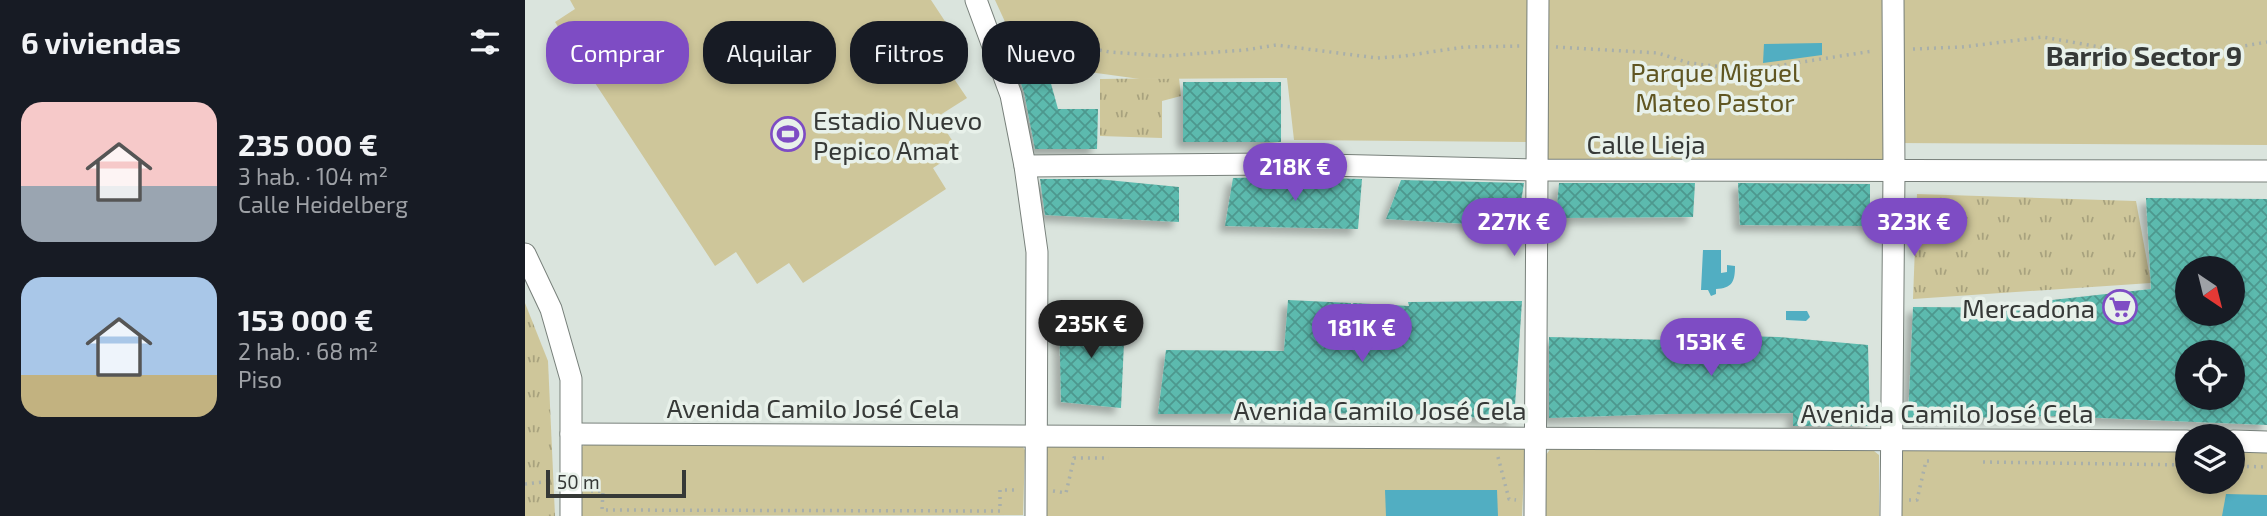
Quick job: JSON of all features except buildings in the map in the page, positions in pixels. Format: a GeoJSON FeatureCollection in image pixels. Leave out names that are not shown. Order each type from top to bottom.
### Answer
{"type":"FeatureCollection","features":[{"type":"Feature","properties":{"kind":"street"},"geometry":{"type":"LineString","coordinates":[[976,0],[984,21]]}},
{"type":"Feature","properties":{"kind":"street"},"geometry":{"type":"LineString","coordinates":[[1535,516],[1538,0]]}},
{"type":"Feature","properties":{"kind":"street"},"geometry":{"type":"LineString","coordinates":[[1893,0],[1891,439],[1898,508]]}},
{"type":"Feature","properties":{"kind":"street"},"geometry":{"type":"LineString","coordinates":[[1007,84],[1025,166],[1037,251],[1036,516]]}},
{"type":"Feature","properties":{"kind":"street","name":"Calle Lieja"},"geometry":{"type":"LineString","coordinates":[[1025,166],[1283,164],[1535,170],[2267,171]]}},
{"type":"Feature","properties":{"kind":"street"},"geometry":{"type":"LineString","coordinates":[[525,254],[551,309],[571,379],[571,516]]}},
{"type":"Feature","properties":{"kind":"street","name":"Avenida Camilo José Cela"},"geometry":{"type":"LineString","coordinates":[[571,434],[2175,441]]}},
{"type":"Feature","properties":{"kind":"street"},"geometry":{"type":"LineString","coordinates":[[2245,442],[2267,442]]}},
{"type":"Feature","properties":{"kind":"path"},"geometry":{"type":"LineString","coordinates":[[1100,50],[1165,56],[1276,46],[1377,58],[1404,57],[1464,47],[1537,46],[1658,53],[1689,63],[1750,70],[1875,51],[1962,47],[2043,37],[2168,59],[2267,42]]}},
{"type":"Feature","properties":{"kind":"path"},"geometry":{"type":"LineString","coordinates":[[1898,508],[1917,500],[1926,461],[1940,461]]}},
{"type":"Feature","properties":{"kind":"path"},"geometry":{"type":"LineString","coordinates":[[1981,462],[2175,466]]}},
{"type":"Feature","properties":{"kind":"path"},"geometry":{"type":"LineString","coordinates":[[2245,466],[2267,467]]}},
{"type":"Feature","properties":{"kind":"path"},"geometry":{"type":"LineString","coordinates":[[525,484],[572,479]]}},
{"type":"Feature","properties":{"kind":"green space","name":"Estadio Nuevo Pepico Amat"},"geometry":{"type":"Polygon","coordinates":[[[570,0],[931,0],[945,21],[850,21],[850,84],[958,84],[967,98],[937,117],[959,151],[933,168],[946,189],[803,283],[789,263],[757,284],[736,252],[715,266],[596,84],[689,84],[689,21],[557,21],[575,9],[570,0]]]}},
{"type":"Feature","properties":{"kind":"green space","name":"Parque Miguel Mateo Pastor"},"geometry":{"type":"Polygon","coordinates":[[[995,0],[2267,0],[2267,145],[1895,143],[1894,171],[1535,170],[1535,142],[1294,140],[1287,78],[1140,79],[1100,73],[1100,21],[1005,21],[995,0]]]}},
{"type":"Feature","properties":{"kind":"green space"},"geometry":{"type":"Polygon","coordinates":[[[1179,78],[1181,96],[1162,101],[1162,138],[1100,136],[1100,79],[1179,78]]]}},
{"type":"Feature","properties":{"kind":"green space"},"geometry":{"type":"Polygon","coordinates":[[[1917,194],[2136,201],[2151,283],[1913,299],[1917,194]]]}},
{"type":"Feature","properties":{"kind":"green space"},"geometry":{"type":"Polygon","coordinates":[[[525,303],[548,361],[555,516],[525,516],[525,303]]]}},
{"type":"Feature","properties":{"kind":"green space"},"geometry":{"type":"Polygon","coordinates":[[[586,443],[1021,444],[1025,450],[1023,515],[581,516],[581,448],[586,443]]]}},
{"type":"Feature","properties":{"kind":"green space"},"geometry":{"type":"Polygon","coordinates":[[[1049,443],[1521,447],[1525,450],[1522,516],[1043,516],[1049,443]]]}},
{"type":"Feature","properties":{"kind":"green space"},"geometry":{"type":"Polygon","coordinates":[[[1551,448],[1874,451],[1879,455],[1879,516],[1544,516],[1546,455],[1551,448]]]}},
{"type":"Feature","properties":{"kind":"green space"},"geometry":{"type":"Polygon","coordinates":[[[1904,450],[2175,452],[2175,494],[2245,494],[2245,452],[2267,452],[2267,516],[1901,516],[1900,455],[1904,450]]]}},
{"type":"Feature","properties":{"kind":"water"},"geometry":{"type":"Polygon","coordinates":[[[1822,43],[1822,55],[1763,63],[1764,44],[1822,43]]]}},
{"type":"Feature","properties":{"kind":"water"},"geometry":{"type":"Polygon","coordinates":[[[1703,250],[1721,250],[1721,273],[1727,272],[1727,265],[1735,266],[1731,283],[1716,289],[1716,294],[1711,296],[1708,290],[1701,290],[1703,250]]]}},
{"type":"Feature","properties":{"kind":"water"},"geometry":{"type":"Polygon","coordinates":[[[1786,311],[1807,311],[1810,317],[1806,321],[1786,320],[1786,311]]]}},
{"type":"Feature","properties":{"kind":"water"},"geometry":{"type":"Polygon","coordinates":[[[1385,490],[1497,490],[1498,516],[1386,516],[1385,490]]]}},
{"type":"Feature","properties":{"kind":"water"},"geometry":{"type":"Polygon","coordinates":[[[2226,494],[2267,495],[2267,516],[2222,516],[2226,494]]]}},
{"type":"Feature","properties":{"kind":"place","name":"Estadio Nuevo Pepico Amat"},"geometry":{"type":"Point","coordinates":[788,134]}},
{"type":"Feature","properties":{"kind":"place","name":"Mercadona"},"geometry":{"type":"Point","coordinates":[2120,307]}},
{"type":"Feature","properties":{"kind":"district","name":"Barrio Sector 9"},"geometry":{"type":"Point","coordinates":[2144,55]}}]}
